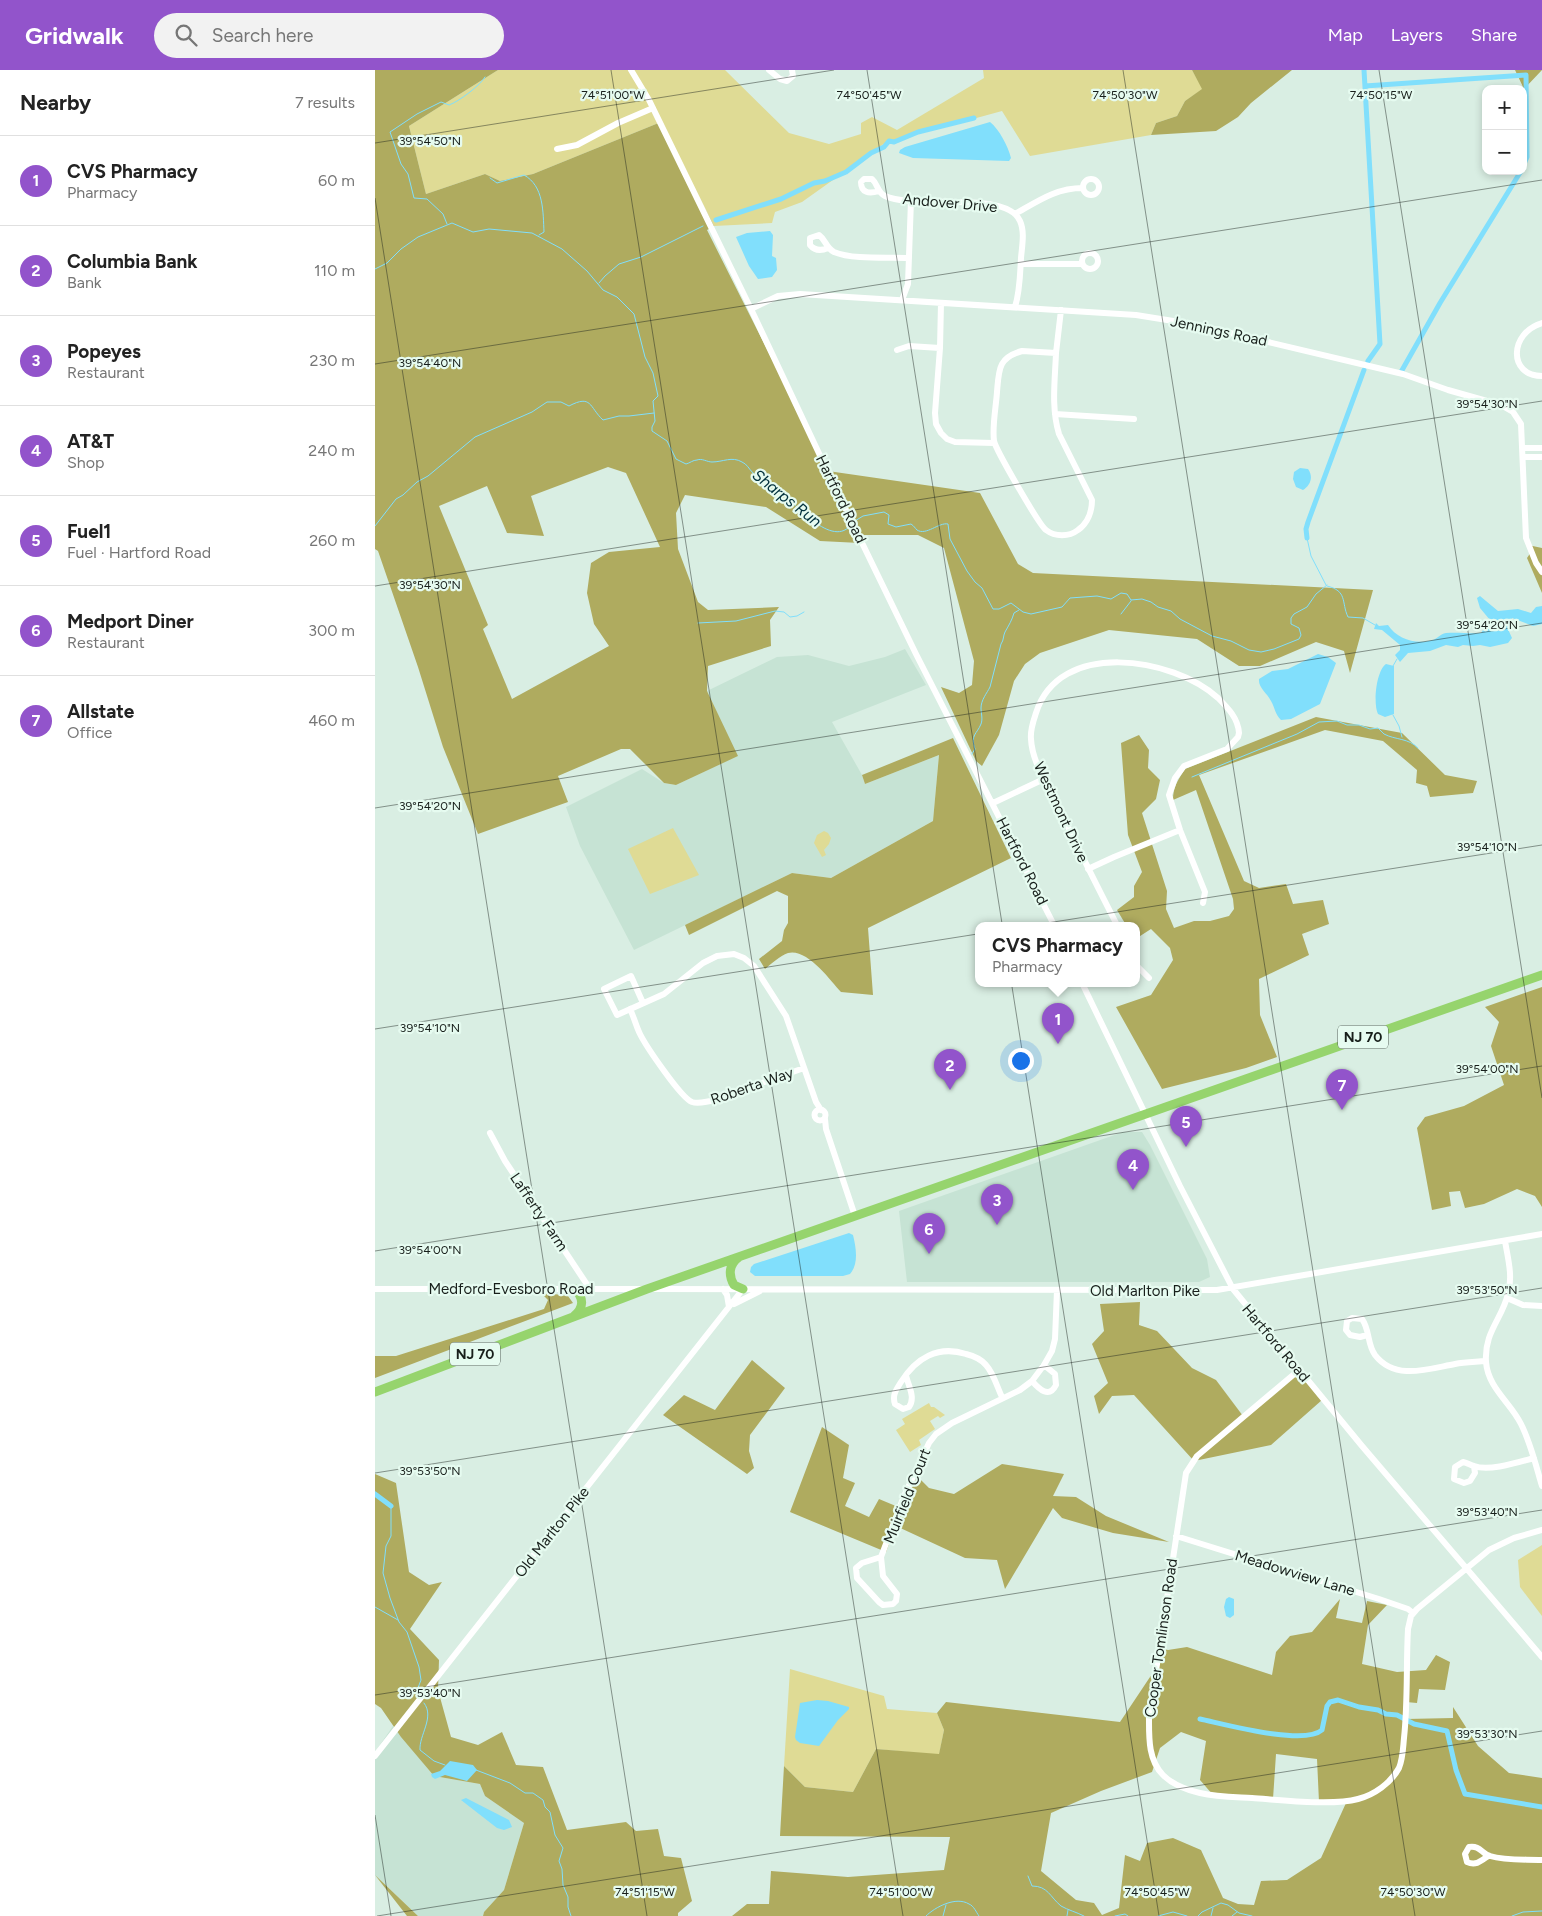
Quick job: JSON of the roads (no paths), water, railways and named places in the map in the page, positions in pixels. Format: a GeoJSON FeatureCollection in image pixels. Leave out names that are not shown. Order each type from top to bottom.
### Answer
{"type":"FeatureCollection","features":[{"type":"Feature","properties":{"kind":"highway","name":"NJ 70"},"geometry":{"type":"LineString","coordinates":[[375,1392],[647,1288],[1542,975]]}},
{"type":"Feature","properties":{"kind":"highway"},"geometry":{"type":"LineString","coordinates":[[741,1256],[732,1264],[730,1275],[734,1285],[743,1289]]}},
{"type":"Feature","properties":{"kind":"highway"},"geometry":{"type":"LineString","coordinates":[[574,1316],[581,1308],[582,1303],[575,1289]]}},
{"type":"Feature","properties":{"kind":"street","name":"Hartford Road"},"geometry":{"type":"LineString","coordinates":[[631,70],[653,108],[846,510],[947,715],[1052,922]]}},
{"type":"Feature","properties":{"kind":"street"},"geometry":{"type":"LineString","coordinates":[[772,71],[784,81],[791,79],[793,76],[792,70]]}},
{"type":"Feature","properties":{"kind":"street"},"geometry":{"type":"LineString","coordinates":[[557,148],[577,145],[617,123],[653,108]]}},
{"type":"Feature","properties":{"kind":"street"},"geometry":{"type":"LineString","coordinates":[[1015,214],[1050,194],[1064,189],[1083,188]]}},
{"type":"Feature","properties":{"kind":"street","name":"Andover Drive"},"geometry":{"type":"LineString","coordinates":[[879,191],[890,197],[911,200],[999,205],[1015,214],[1020,221],[1022,230],[1019,295],[1015,307]]}},
{"type":"Feature","properties":{"kind":"street"},"geometry":{"type":"LineString","coordinates":[[902,300],[907,288],[911,200]]}},
{"type":"Feature","properties":{"kind":"street"},"geometry":{"type":"LineString","coordinates":[[828,248],[839,254],[909,258]]}},
{"type":"Feature","properties":{"kind":"street"},"geometry":{"type":"LineString","coordinates":[[1021,264],[1082,264]]}},
{"type":"Feature","properties":{"kind":"street","name":"Jennings Road"},"geometry":{"type":"LineString","coordinates":[[751,309],[773,298],[792,294],[1142,316],[1193,324],[1403,374],[1507,408],[1513,412],[1521,424],[1526,538],[1542,572]]}},
{"type":"Feature","properties":{"kind":"street"},"geometry":{"type":"LineString","coordinates":[[941,302],[936,424],[947,439],[955,442],[994,443]]}},
{"type":"Feature","properties":{"kind":"street"},"geometry":{"type":"LineString","coordinates":[[1056,353],[1022,351],[1013,354],[1002,363],[999,369],[994,443],[1039,524],[1053,534],[1062,535],[1077,531],[1089,517],[1092,500],[1059,434],[1055,414],[1056,353],[1061,310]]}},
{"type":"Feature","properties":{"kind":"street"},"geometry":{"type":"LineString","coordinates":[[1542,323],[1523,333],[1517,348],[1517,356],[1522,368],[1528,373],[1542,376]]}},
{"type":"Feature","properties":{"kind":"street"},"geometry":{"type":"LineString","coordinates":[[897,350],[909,346],[940,348]]}},
{"type":"Feature","properties":{"kind":"street"},"geometry":{"type":"LineString","coordinates":[[1055,414],[1134,419]]}},
{"type":"Feature","properties":{"kind":"street"},"geometry":{"type":"LineString","coordinates":[[1523,448],[1542,448]]}},
{"type":"Feature","properties":{"kind":"street"},"geometry":{"type":"LineString","coordinates":[[1523,457],[1542,457]]}},
{"type":"Feature","properties":{"kind":"street","name":"Westmont Drive"},"geometry":{"type":"LineString","coordinates":[[1115,922],[1044,778],[1033,752],[1031,728],[1038,706],[1048,690],[1062,676],[1096,664],[1115,663],[1154,666],[1176,673],[1194,681],[1211,692],[1227,707],[1237,721],[1239,732],[1236,740],[1227,749],[1184,766],[1171,786],[1169,795],[1180,830],[1205,892],[1203,902]]}},
{"type":"Feature","properties":{"kind":"street"},"geometry":{"type":"LineString","coordinates":[[993,803],[1044,778]]}},
{"type":"Feature","properties":{"kind":"street"},"geometry":{"type":"LineString","coordinates":[[1088,869],[1180,830]]}},
{"type":"Feature","properties":{"kind":"street"},"geometry":{"type":"LineString","coordinates":[[643,1003],[631,976],[604,989],[617,1015],[664,994],[703,963],[717,956],[734,954],[744,958],[754,966],[786,1016],[816,1102],[818,1111],[815,1117],[822,1120]]}},
{"type":"Feature","properties":{"kind":"street"},"geometry":{"type":"LineString","coordinates":[[1140,969],[1149,978]]}},
{"type":"Feature","properties":{"kind":"street","name":"Hartford Road"},"geometry":{"type":"LineString","coordinates":[[1084,987],[1180,1186],[1233,1289],[1368,1454],[1542,1656]]}},
{"type":"Feature","properties":{"kind":"street","name":"Roberta Way"},"geometry":{"type":"LineString","coordinates":[[630,1009],[640,1034],[674,1084],[691,1102],[711,1101],[804,1068]]}},
{"type":"Feature","properties":{"kind":"street"},"geometry":{"type":"LineString","coordinates":[[818,1111],[825,1112],[822,1120],[855,1216]]}},
{"type":"Feature","properties":{"kind":"street","name":"Lafferty Farm"},"geometry":{"type":"LineString","coordinates":[[491,1133],[505,1161],[590,1289]]}},
{"type":"Feature","properties":{"kind":"street","name":"Old Marlton Pike"},"geometry":{"type":"LineString","coordinates":[[723,1289],[1198,1291],[1233,1289],[1542,1234]]}},
{"type":"Feature","properties":{"kind":"street"},"geometry":{"type":"LineString","coordinates":[[1505,1241],[1510,1269],[1510,1283],[1507,1298],[1492,1327],[1486,1361],[1492,1383],[1521,1424],[1542,1486]]}},
{"type":"Feature","properties":{"kind":"street","name":"Medford-Evesboro Road"},"geometry":{"type":"LineString","coordinates":[[375,1289],[723,1289]]}},
{"type":"Feature","properties":{"kind":"street"},"geometry":{"type":"LineString","coordinates":[[723,1289],[729,1298],[729,1308]]}},
{"type":"Feature","properties":{"kind":"street","name":"Old Marlton Pike"},"geometry":{"type":"LineString","coordinates":[[375,1756],[743,1289]]}},
{"type":"Feature","properties":{"kind":"street"},"geometry":{"type":"LineString","coordinates":[[729,1308],[747,1296],[767,1289]]}},
{"type":"Feature","properties":{"kind":"street","name":"Muirfield Court"},"geometry":{"type":"LineString","coordinates":[[881,1557],[858,1565],[856,1574],[879,1602],[883,1605],[893,1604],[896,1601],[897,1594],[883,1576],[881,1557],[904,1496],[929,1443],[944,1428],[1002,1397],[1020,1390],[1031,1381],[1044,1365],[1052,1350],[1055,1339],[1057,1290]]}},
{"type":"Feature","properties":{"kind":"street"},"geometry":{"type":"LineString","coordinates":[[1507,1298],[1523,1305],[1542,1306]]}},
{"type":"Feature","properties":{"kind":"street"},"geometry":{"type":"LineString","coordinates":[[1367,1335],[1372,1350],[1379,1359],[1389,1367],[1401,1371],[1425,1370],[1459,1363],[1486,1361]]}},
{"type":"Feature","properties":{"kind":"street"},"geometry":{"type":"LineString","coordinates":[[906,1375],[913,1398],[909,1407],[903,1409],[897,1406],[893,1399],[894,1394],[906,1375],[916,1363],[924,1357],[941,1352],[959,1352],[974,1356],[986,1364],[1002,1397]]}},
{"type":"Feature","properties":{"kind":"street"},"geometry":{"type":"LineString","coordinates":[[1031,1381],[1040,1390],[1046,1392],[1054,1390],[1057,1380],[1055,1374],[1044,1365]]}},
{"type":"Feature","properties":{"kind":"street","name":"Cooper Tomlinson Road"},"geometry":{"type":"LineString","coordinates":[[1299,1370],[1192,1462],[1184,1479],[1150,1701],[1149,1729],[1155,1765],[1169,1779],[1192,1791],[1212,1795],[1338,1802],[1361,1798],[1382,1787],[1395,1774],[1402,1758],[1407,1710],[1408,1629],[1413,1612]]}},
{"type":"Feature","properties":{"kind":"street"},"geometry":{"type":"LineString","coordinates":[[1474,1466],[1501,1466],[1534,1458]]}},
{"type":"Feature","properties":{"kind":"street"},"geometry":{"type":"LineString","coordinates":[[1413,1612],[1497,1545],[1542,1530]]}},
{"type":"Feature","properties":{"kind":"street","name":"Meadowview Lane"},"geometry":{"type":"LineString","coordinates":[[1176,1536],[1379,1599],[1413,1612]]}},
{"type":"Feature","properties":{"kind":"street"},"geometry":{"type":"LineString","coordinates":[[1488,1856],[1542,1860]]}},
{"type":"Feature","properties":{"kind":"water"},"geometry":{"type":"Polygon","coordinates":[[[990,122],[1000,133],[1005,143],[1011,158],[1009,161],[913,158],[899,153],[905,147],[990,122]]]}},
{"type":"Feature","properties":{"kind":"water"},"geometry":{"type":"Polygon","coordinates":[[[770,231],[773,235],[772,256],[776,258],[777,270],[772,277],[758,279],[749,266],[736,237],[747,233],[770,231]]]}},
{"type":"Feature","properties":{"kind":"water"},"geometry":{"type":"Polygon","coordinates":[[[1300,468],[1308,469],[1311,475],[1308,486],[1303,490],[1296,487],[1293,479],[1294,472],[1300,468]]]}},
{"type":"Feature","properties":{"kind":"water"},"geometry":{"type":"Polygon","coordinates":[[[1480,596],[1498,611],[1518,609],[1531,613],[1536,607],[1542,606],[1542,624],[1533,626],[1512,618],[1507,627],[1512,638],[1508,643],[1490,647],[1480,645],[1463,645],[1458,647],[1446,645],[1430,651],[1408,653],[1400,662],[1395,655],[1400,650],[1400,645],[1382,630],[1374,629],[1376,623],[1379,626],[1388,625],[1396,634],[1407,640],[1420,642],[1433,640],[1446,633],[1481,633],[1490,620],[1480,608],[1477,598],[1480,596]]]}},
{"type":"Feature","properties":{"kind":"water"},"geometry":{"type":"Polygon","coordinates":[[[1318,654],[1328,657],[1336,663],[1320,704],[1291,719],[1281,720],[1261,688],[1259,679],[1272,671],[1288,669],[1318,654]]]}},
{"type":"Feature","properties":{"kind":"water"},"geometry":{"type":"Polygon","coordinates":[[[1386,664],[1394,666],[1394,714],[1385,717],[1378,714],[1376,696],[1380,673],[1386,664]]]}},
{"type":"Feature","properties":{"kind":"water"},"geometry":{"type":"Polygon","coordinates":[[[849,1233],[853,1235],[856,1255],[855,1265],[850,1274],[843,1276],[755,1276],[750,1272],[754,1264],[849,1233]]]}},
{"type":"Feature","properties":{"kind":"water"},"geometry":{"type":"Polygon","coordinates":[[[1229,1597],[1234,1599],[1234,1615],[1230,1618],[1226,1616],[1224,1607],[1226,1599],[1229,1597]]]}},
{"type":"Feature","properties":{"kind":"water"},"geometry":{"type":"Polygon","coordinates":[[[817,1700],[828,1701],[849,1707],[849,1709],[838,1720],[819,1746],[800,1743],[795,1737],[800,1703],[817,1700]]]}},
{"type":"Feature","properties":{"kind":"water"},"geometry":{"type":"Polygon","coordinates":[[[450,1761],[473,1765],[477,1770],[467,1781],[445,1775],[435,1779],[432,1777],[431,1774],[440,1771],[450,1761]]]}},
{"type":"Feature","properties":{"kind":"water"},"geometry":{"type":"Polygon","coordinates":[[[466,1798],[509,1820],[512,1827],[504,1830],[497,1828],[461,1800],[466,1798]]]}},
{"type":"Feature","properties":{"kind":"waterway"},"geometry":{"type":"LineString","coordinates":[[1364,70],[1380,344],[1368,361]]}},
{"type":"Feature","properties":{"kind":"waterway"},"geometry":{"type":"LineString","coordinates":[[1365,86],[1526,75],[1527,130]]}},
{"type":"Feature","properties":{"kind":"waterway"},"geometry":{"type":"LineString","coordinates":[[447,224],[443,214],[427,199],[414,198],[408,174],[401,164],[390,132],[417,114],[441,102],[449,105],[458,100],[474,89],[485,77]]}},
{"type":"Feature","properties":{"kind":"waterway"},"geometry":{"type":"LineString","coordinates":[[716,220],[781,199],[814,183],[825,181],[846,172],[871,153],[884,147],[889,141],[894,142],[918,132],[974,118]]}},
{"type":"Feature","properties":{"kind":"waterway"},"geometry":{"type":"LineString","coordinates":[[490,178],[497,183],[524,175],[531,180],[539,193],[543,208],[544,232],[539,235]]}},
{"type":"Feature","properties":{"kind":"waterway"},"geometry":{"type":"LineString","coordinates":[[1401,372],[1440,303],[1519,175]]}},
{"type":"Feature","properties":{"kind":"waterway","name":"Sharps Run"},"geometry":{"type":"LineString","coordinates":[[375,269],[387,263],[401,249],[418,237],[452,223],[473,232],[489,229],[532,233],[562,249],[587,271],[603,290],[617,297],[634,314],[645,357],[653,373],[658,396],[653,401],[655,421],[652,431],[667,441],[676,459],[686,464],[694,460],[712,462],[731,459],[738,460],[745,464],[753,473],[774,485],[821,527],[832,531],[842,531],[850,526]]}},
{"type":"Feature","properties":{"kind":"waterway"},"geometry":{"type":"LineString","coordinates":[[599,283],[619,264],[641,257],[703,226]]}},
{"type":"Feature","properties":{"kind":"waterway"},"geometry":{"type":"LineString","coordinates":[[1307,538],[1306,529],[1308,522],[1364,370]]}},
{"type":"Feature","properties":{"kind":"waterway"},"geometry":{"type":"LineString","coordinates":[[375,526],[396,499],[417,482],[428,476],[475,437],[532,412],[547,402],[561,402],[569,406],[582,401],[586,402],[603,420],[619,416],[654,413]]}},
{"type":"Feature","properties":{"kind":"waterway","name":"Sharps Run"},"geometry":{"type":"LineString","coordinates":[[855,521],[863,516],[884,512],[889,515],[888,524],[896,527],[911,524],[917,530],[924,531],[948,524],[950,539],[967,571],[982,588],[993,609],[999,609],[1011,603],[1023,612],[1031,614],[1062,607],[1070,598],[1097,596],[1111,599],[1121,593],[1127,594],[1131,600]]}},
{"type":"Feature","properties":{"kind":"waterway"},"geometry":{"type":"LineString","coordinates":[[1307,538],[1311,556],[1326,585]]}},
{"type":"Feature","properties":{"kind":"waterway","name":"Sharps Run"},"geometry":{"type":"LineString","coordinates":[[1131,600],[1142,599],[1151,602],[1158,607],[1171,611],[1180,619],[1212,636],[1231,641],[1249,650],[1261,652],[1299,639],[1301,635],[1299,628],[1291,624],[1291,618],[1294,614],[1307,607],[1316,594],[1327,585]]}},
{"type":"Feature","properties":{"kind":"waterway","name":"Sharps Run"},"geometry":{"type":"LineString","coordinates":[[1327,586],[1334,588],[1341,594],[1348,617],[1363,618],[1375,625]]}},
{"type":"Feature","properties":{"kind":"waterway"},"geometry":{"type":"LineString","coordinates":[[1121,614],[1131,601]]}},
{"type":"Feature","properties":{"kind":"waterway"},"geometry":{"type":"LineString","coordinates":[[972,754],[975,749],[973,741],[982,722],[982,702],[990,687],[1004,634],[1014,613],[1019,610]]}},
{"type":"Feature","properties":{"kind":"waterway"},"geometry":{"type":"LineString","coordinates":[[698,623],[736,621],[775,611],[784,612],[790,617],[804,612]]}},
{"type":"Feature","properties":{"kind":"waterway"},"geometry":{"type":"LineString","coordinates":[[1393,666],[1397,659]]}},
{"type":"Feature","properties":{"kind":"waterway"},"geometry":{"type":"LineString","coordinates":[[1393,715],[1402,737]]}},
{"type":"Feature","properties":{"kind":"waterway"},"geometry":{"type":"LineString","coordinates":[[1192,777],[1297,734],[1319,722],[1337,721],[1347,725],[1359,725],[1370,729],[1378,728],[1384,734],[1410,742],[1418,748]]}},
{"type":"Feature","properties":{"kind":"waterway"},"geometry":{"type":"LineString","coordinates":[[375,1494],[391,1506]]}},
{"type":"Feature","properties":{"kind":"waterway"},"geometry":{"type":"LineString","coordinates":[[391,1506],[391,1536],[386,1546],[383,1573],[399,1622],[407,1632],[419,1667],[421,1680],[416,1693],[417,1696]]}},
{"type":"Feature","properties":{"kind":"waterway"},"geometry":{"type":"LineString","coordinates":[[375,1607],[398,1620]]}},
{"type":"Feature","properties":{"kind":"waterway"},"geometry":{"type":"LineString","coordinates":[[1200,1719],[1244,1729],[1299,1736],[1313,1734],[1322,1730],[1327,1706],[1330,1702],[1338,1700],[1359,1707],[1378,1710],[1386,1714],[1397,1715],[1414,1724],[1447,1731],[1456,1770],[1465,1794],[1542,1807]]}},
{"type":"Feature","properties":{"kind":"waterway"},"geometry":{"type":"LineString","coordinates":[[424,1703],[428,1714],[420,1750],[434,1761],[445,1765]]}},
{"type":"Feature","properties":{"kind":"waterway"},"geometry":{"type":"LineString","coordinates":[[476,1770],[510,1783],[525,1793],[533,1793],[543,1800],[545,1807],[550,1812],[555,1835],[563,1848],[559,1861],[571,1916]]}},
{"type":"Feature","properties":{"kind":"waterway"},"geometry":{"type":"LineString","coordinates":[[1028,1876],[1032,1886],[1042,1888],[1061,1906],[1084,1916]]}},
{"type":"Feature","properties":{"kind":"waterway"},"geometry":{"type":"LineString","coordinates":[[926,1916],[940,1906],[958,1901],[971,1905],[979,1916]]}},
{"type":"Feature","properties":{"kind":"waterway"},"geometry":{"type":"LineString","coordinates":[[1198,1916],[1202,1912],[1221,1903],[1228,1905],[1239,1913],[1252,1916]]}},
{"type":"Feature","properties":{"kind":"waterway"},"geometry":{"type":"LineString","coordinates":[[943,1916],[946,1905]]}},
{"type":"Feature","properties":{"kind":"waterway"},"geometry":{"type":"LineString","coordinates":[[1211,1916],[1213,1908]]}},
{"type":"Feature","properties":{"kind":"waterway"},"geometry":{"type":"LineString","coordinates":[[1067,1916],[1068,1910]]}},
{"type":"Feature","properties":{"kind":"waterway"},"geometry":{"type":"LineString","coordinates":[[1512,1916],[1523,1912],[1542,1911]]}},
{"type":"Feature","properties":{"kind":"waterway"},"geometry":{"type":"LineString","coordinates":[[1158,1916],[1173,1912],[1187,1916]]}},
{"type":"Feature","properties":{"kind":"waterway"},"geometry":{"type":"LineString","coordinates":[[1232,1916],[1237,1912]]}},
{"type":"Feature","properties":{"kind":"waterway"},"geometry":{"type":"LineString","coordinates":[[1115,1916],[1125,1914],[1128,1916]]}},
{"type":"Feature","properties":{"kind":"place","name":"CVS Pharmacy"},"geometry":{"type":"Point","coordinates":[1058,1044]}},
{"type":"Feature","properties":{"kind":"place","name":"Columbia Bank"},"geometry":{"type":"Point","coordinates":[950,1090]}},
{"type":"Feature","properties":{"kind":"place","name":"Allstate"},"geometry":{"type":"Point","coordinates":[1342,1110]}},
{"type":"Feature","properties":{"kind":"place","name":"Fuel1"},"geometry":{"type":"Point","coordinates":[1186,1147]}},
{"type":"Feature","properties":{"kind":"place","name":"AT&T"},"geometry":{"type":"Point","coordinates":[1133,1190]}},
{"type":"Feature","properties":{"kind":"place","name":"Popeyes"},"geometry":{"type":"Point","coordinates":[997,1225]}},
{"type":"Feature","properties":{"kind":"place","name":"Medport Diner"},"geometry":{"type":"Point","coordinates":[929,1254]}}]}
